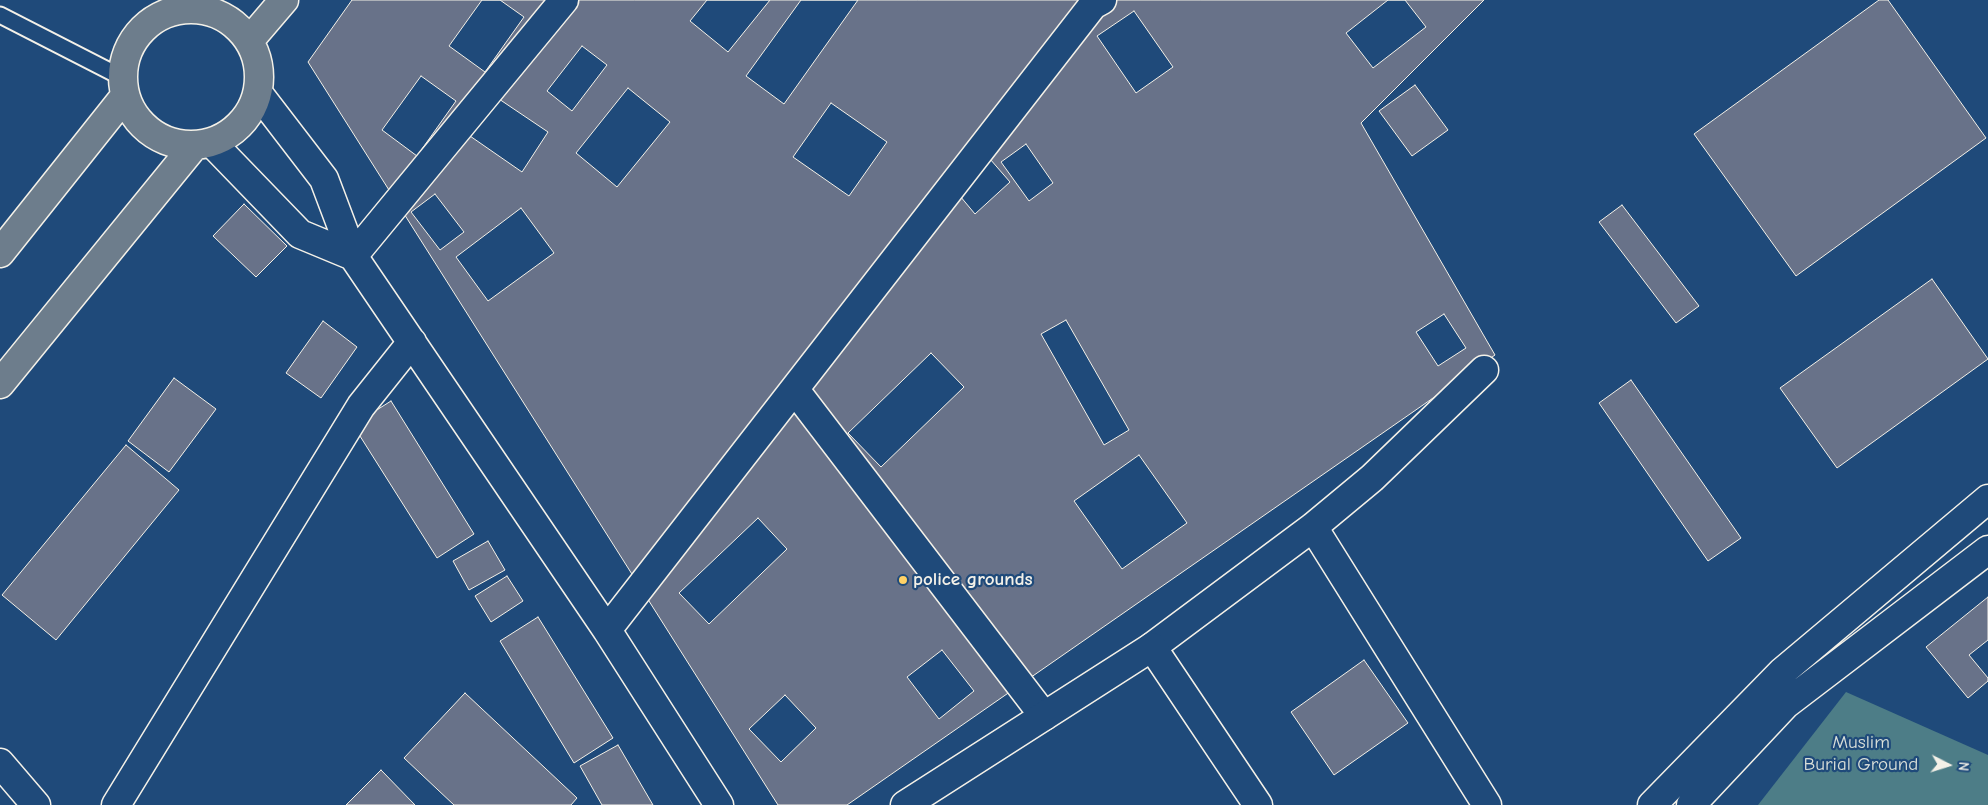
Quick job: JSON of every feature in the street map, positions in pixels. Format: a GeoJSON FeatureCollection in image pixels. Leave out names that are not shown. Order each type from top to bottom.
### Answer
{"type":"FeatureCollection","features":[{"type":"Feature","properties":{"kind":"main road"},"geometry":{"type":"LineString","coordinates":[[249,41],[284,0]]}},
{"type":"Feature","properties":{"kind":"main road"},"geometry":{"type":"LineString","coordinates":[[193,4],[224,16],[238,27],[249,41],[257,58],[260,75],[258,93],[228,136],[203,145],[176,145],[159,138],[144,127],[132,113],[124,87],[125,60],[132,44],[142,29],[156,18],[193,4]]}},
{"type":"Feature","properties":{"kind":"main road"},"geometry":{"type":"LineString","coordinates":[[0,253],[124,87]]}},
{"type":"Feature","properties":{"kind":"main road"},"geometry":{"type":"LineString","coordinates":[[0,384],[203,145]]}},
{"type":"Feature","properties":{"kind":"street"},"geometry":{"type":"LineString","coordinates":[[353,256],[564,0]]}},
{"type":"Feature","properties":{"kind":"street"},"geometry":{"type":"LineString","coordinates":[[607,630],[1094,2]]}},
{"type":"Feature","properties":{"kind":"street"},"geometry":{"type":"LineString","coordinates":[[258,93],[324,179],[353,256],[607,630],[719,805]]}},
{"type":"Feature","properties":{"kind":"street"},"geometry":{"type":"LineString","coordinates":[[203,145],[300,234],[353,256]]}},
{"type":"Feature","properties":{"kind":"street"},"geometry":{"type":"LineString","coordinates":[[116,805],[361,406],[412,342]]}},
{"type":"Feature","properties":{"kind":"street"},"geometry":{"type":"LineString","coordinates":[[905,805],[1152,647],[1313,527],[1372,478],[1484,370]]}},
{"type":"Feature","properties":{"kind":"street"},"geometry":{"type":"LineString","coordinates":[[795,390],[1044,716]]}},
{"type":"Feature","properties":{"kind":"street"},"geometry":{"type":"LineString","coordinates":[[1652,805],[1782,672],[1988,499]]}},
{"type":"Feature","properties":{"kind":"street"},"geometry":{"type":"LineString","coordinates":[[1313,527],[1488,805]]}},
{"type":"Feature","properties":{"kind":"street"},"geometry":{"type":"LineString","coordinates":[[1692,805],[1786,704],[1988,550]]}},
{"type":"Feature","properties":{"kind":"street"},"geometry":{"type":"LineString","coordinates":[[1152,647],[1258,805]]}},
{"type":"Feature","properties":{"kind":"street"},"geometry":{"type":"LineString","coordinates":[[0,763],[36,805]]}},
{"type":"Feature","properties":{"kind":"lane"},"geometry":{"type":"LineString","coordinates":[[0,15],[124,87]]}},
{"type":"Feature","properties":{"kind":"green space","name":"Muslim Burial Ground"},"geometry":{"type":"Polygon","coordinates":[[[1846,692],[1988,755],[1988,805],[1758,805],[1846,692]]]}},
{"type":"Feature","properties":{"kind":"building","name":"police grounds"},"geometry":{"type":"Polygon","coordinates":[[[352,0],[1484,0],[1361,123],[1495,355],[847,805],[778,805],[308,62],[352,0]]]}},
{"type":"Feature","properties":{"kind":"building"},"geometry":{"type":"Polygon","coordinates":[[[482,0],[500,0],[524,17],[485,72],[449,46],[482,0]]]}},
{"type":"Feature","properties":{"kind":"building"},"geometry":{"type":"Polygon","coordinates":[[[707,0],[770,0],[728,52],[690,21],[707,0]]]}},
{"type":"Feature","properties":{"kind":"building"},"geometry":{"type":"Polygon","coordinates":[[[801,0],[858,0],[784,104],[746,76],[801,0]]]}},
{"type":"Feature","properties":{"kind":"building"},"geometry":{"type":"Polygon","coordinates":[[[1388,0],[1405,0],[1426,27],[1373,68],[1346,33],[1388,0]]]}},
{"type":"Feature","properties":{"kind":"building"},"geometry":{"type":"Polygon","coordinates":[[[1879,0],[1888,0],[1986,138],[1796,276],[1694,134],[1879,0]]]}},
{"type":"Feature","properties":{"kind":"building"},"geometry":{"type":"Polygon","coordinates":[[[1134,11],[1173,67],[1136,93],[1097,36],[1134,11]]]}},
{"type":"Feature","properties":{"kind":"building"},"geometry":{"type":"Polygon","coordinates":[[[582,46],[607,65],[572,111],[547,91],[582,46]]]}},
{"type":"Feature","properties":{"kind":"building"},"geometry":{"type":"Polygon","coordinates":[[[421,76],[456,101],[417,156],[382,130],[421,76]]]}},
{"type":"Feature","properties":{"kind":"building"},"geometry":{"type":"Polygon","coordinates":[[[1415,85],[1448,130],[1412,156],[1379,111],[1415,85]]]}},
{"type":"Feature","properties":{"kind":"building"},"geometry":{"type":"Polygon","coordinates":[[[628,88],[670,122],[617,187],[576,153],[628,88]]]}},
{"type":"Feature","properties":{"kind":"building"},"geometry":{"type":"Polygon","coordinates":[[[496,97],[548,132],[522,172],[470,136],[496,97]]]}},
{"type":"Feature","properties":{"kind":"building"},"geometry":{"type":"Polygon","coordinates":[[[831,103],[887,142],[849,196],[793,157],[831,103]]]}},
{"type":"Feature","properties":{"kind":"building"},"geometry":{"type":"Polygon","coordinates":[[[1026,144],[1053,183],[1029,201],[1001,162],[1026,144]]]}},
{"type":"Feature","properties":{"kind":"building"},"geometry":{"type":"Polygon","coordinates":[[[990,159],[1010,182],[975,214],[955,190],[990,159]]]}},
{"type":"Feature","properties":{"kind":"building"},"geometry":{"type":"Polygon","coordinates":[[[435,194],[464,232],[440,250],[411,212],[435,194]]]}},
{"type":"Feature","properties":{"kind":"building"},"geometry":{"type":"Polygon","coordinates":[[[244,204],[287,246],[256,277],[213,236],[244,204]]]}},
{"type":"Feature","properties":{"kind":"building"},"geometry":{"type":"Polygon","coordinates":[[[1622,205],[1699,306],[1676,323],[1599,222],[1622,205]]]}},
{"type":"Feature","properties":{"kind":"building"},"geometry":{"type":"Polygon","coordinates":[[[521,208],[554,253],[488,301],[456,257],[521,208]]]}},
{"type":"Feature","properties":{"kind":"building"},"geometry":{"type":"Polygon","coordinates":[[[1932,279],[1988,359],[1837,468],[1780,388],[1932,279]]]}},
{"type":"Feature","properties":{"kind":"building"},"geometry":{"type":"Polygon","coordinates":[[[1444,314],[1466,348],[1438,366],[1416,332],[1444,314]]]}},
{"type":"Feature","properties":{"kind":"building"},"geometry":{"type":"Polygon","coordinates":[[[1066,320],[1129,430],[1104,445],[1041,334],[1066,320]]]}},
{"type":"Feature","properties":{"kind":"building"},"geometry":{"type":"Polygon","coordinates":[[[323,321],[357,347],[321,398],[286,373],[323,321]]]}},
{"type":"Feature","properties":{"kind":"building"},"geometry":{"type":"Polygon","coordinates":[[[931,353],[964,387],[881,467],[848,433],[931,353]]]}},
{"type":"Feature","properties":{"kind":"building"},"geometry":{"type":"Polygon","coordinates":[[[174,378],[216,409],[169,472],[128,441],[174,378]]]}},
{"type":"Feature","properties":{"kind":"building"},"geometry":{"type":"Polygon","coordinates":[[[1631,380],[1741,538],[1708,561],[1599,403],[1631,380]]]}},
{"type":"Feature","properties":{"kind":"building"},"geometry":{"type":"Polygon","coordinates":[[[391,401],[474,534],[437,558],[353,425],[391,401]]]}},
{"type":"Feature","properties":{"kind":"building"},"geometry":{"type":"Polygon","coordinates":[[[126,445],[179,490],[56,640],[2,595],[126,445]]]}},
{"type":"Feature","properties":{"kind":"building"},"geometry":{"type":"Polygon","coordinates":[[[1139,455],[1187,523],[1122,569],[1074,501],[1139,455]]]}},
{"type":"Feature","properties":{"kind":"building"},"geometry":{"type":"Polygon","coordinates":[[[758,518],[787,549],[709,624],[679,593],[758,518]]]}},
{"type":"Feature","properties":{"kind":"building"},"geometry":{"type":"Polygon","coordinates":[[[488,541],[505,570],[469,590],[453,561],[488,541]]]}},
{"type":"Feature","properties":{"kind":"building"},"geometry":{"type":"Polygon","coordinates":[[[507,576],[523,601],[491,622],[475,596],[507,576]]]}},
{"type":"Feature","properties":{"kind":"building"},"geometry":{"type":"Polygon","coordinates":[[[1988,597],[1988,640],[1969,655],[1988,678],[1988,681],[1968,698],[1926,647],[1988,597]]]}},
{"type":"Feature","properties":{"kind":"building"},"geometry":{"type":"Polygon","coordinates":[[[538,617],[613,738],[574,763],[500,641],[538,617]]]}},
{"type":"Feature","properties":{"kind":"building"},"geometry":{"type":"Polygon","coordinates":[[[942,650],[974,691],[939,719],[907,677],[942,650]]]}},
{"type":"Feature","properties":{"kind":"building"},"geometry":{"type":"Polygon","coordinates":[[[1364,660],[1408,723],[1334,775],[1291,712],[1364,660]]]}},
{"type":"Feature","properties":{"kind":"building"},"geometry":{"type":"Polygon","coordinates":[[[465,693],[577,798],[571,805],[454,805],[404,758],[465,693]]]}},
{"type":"Feature","properties":{"kind":"building"},"geometry":{"type":"Polygon","coordinates":[[[785,695],[816,728],[781,762],[749,729],[785,695]]]}},
{"type":"Feature","properties":{"kind":"building"},"geometry":{"type":"Polygon","coordinates":[[[618,745],[653,805],[602,805],[580,766],[618,745]]]}},
{"type":"Feature","properties":{"kind":"building"},"geometry":{"type":"Polygon","coordinates":[[[381,770],[415,805],[346,805],[381,770]]]}},
{"type":"Feature","properties":{"kind":"place","name":"police grounds"},"geometry":{"type":"Point","coordinates":[903,580]}}]}
